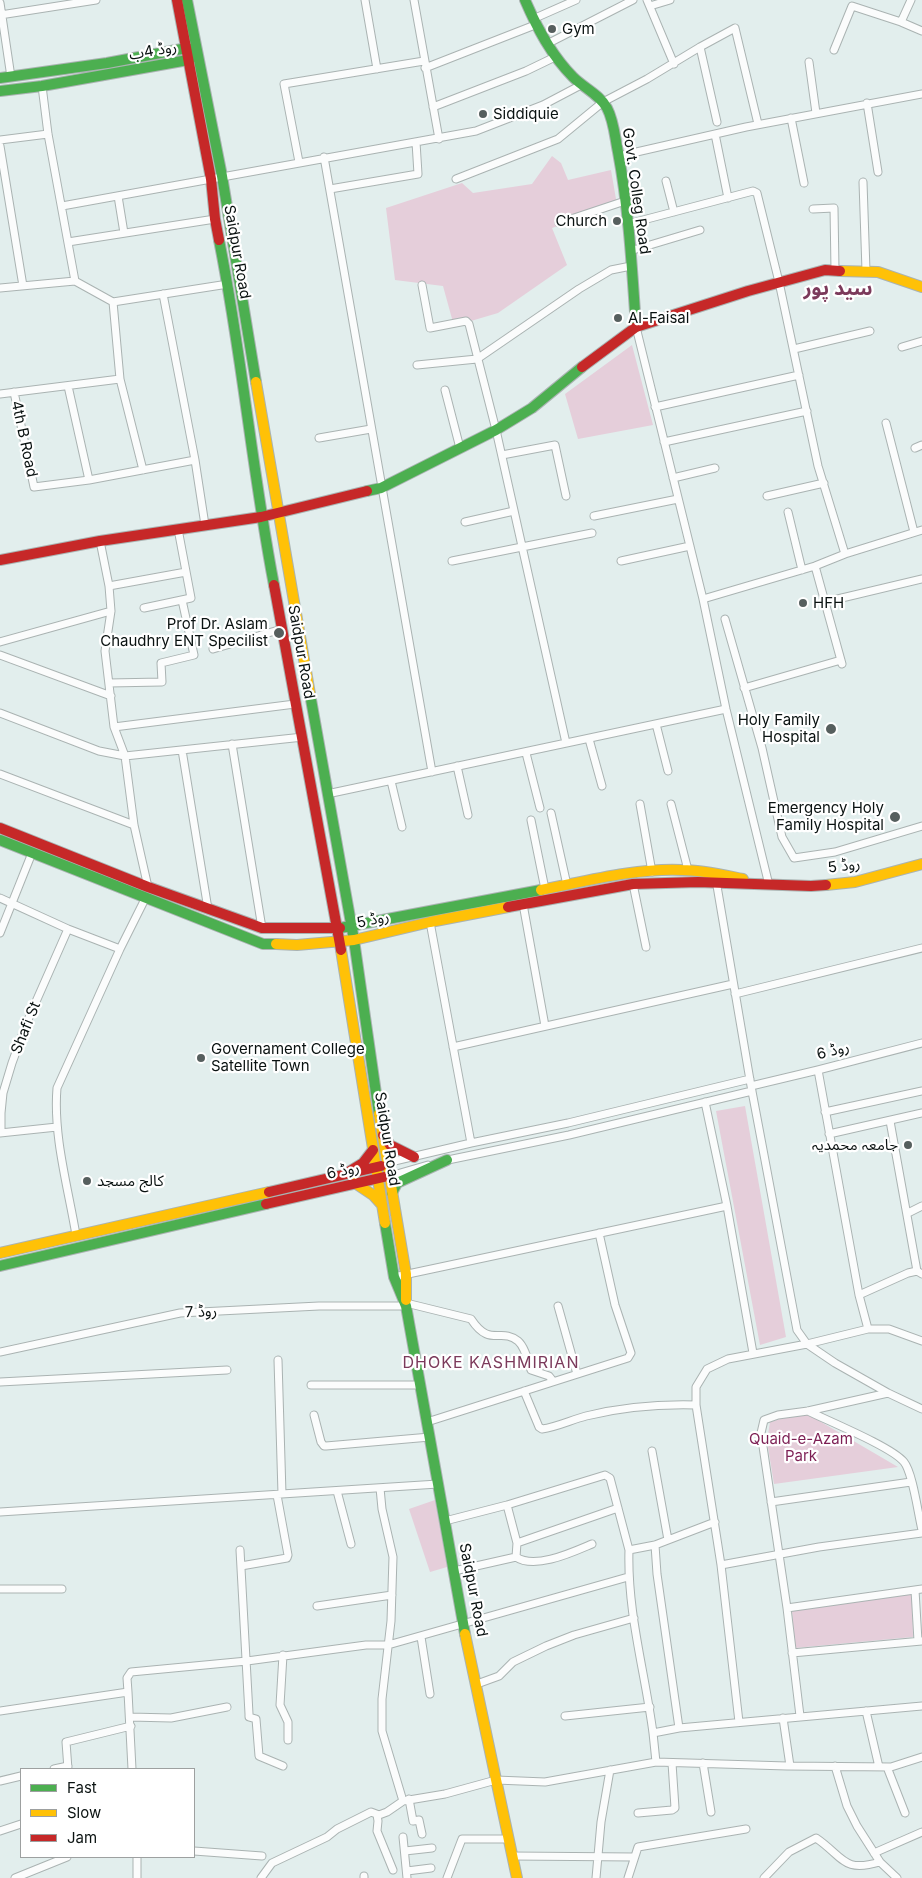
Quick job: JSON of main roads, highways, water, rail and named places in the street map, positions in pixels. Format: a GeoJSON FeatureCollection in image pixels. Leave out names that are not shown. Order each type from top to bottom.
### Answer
{"type":"FeatureCollection","features":[{"type":"Feature","properties":{"kind":"main road","name":"Saidpur Road"},"geometry":{"type":"LineString","coordinates":[[177,0],[211,179],[215,219],[228,284],[261,517],[337,928],[394,1277],[406,1305]]}},
{"type":"Feature","properties":{"kind":"main road","name":"Saidpur Road"},"geometry":{"type":"LineString","coordinates":[[187,0],[222,176],[277,513],[354,940],[386,1163],[390,1176],[406,1274],[406,1305],[420,1385],[463,1624],[517,1878]]}},
{"type":"Feature","properties":{"kind":"main road","name":"Govt. Colleg Road"},"geometry":{"type":"LineString","coordinates":[[525,0],[534,22],[555,57],[581,85],[603,102],[611,119],[619,156],[628,224],[636,327]]}},
{"type":"Feature","properties":{"kind":"main road","name":"روڈ 4ب"},"geometry":{"type":"LineString","coordinates":[[0,78],[107,63],[187,48],[198,53]]}},
{"type":"Feature","properties":{"kind":"main road","name":"روڈ 4ب"},"geometry":{"type":"LineString","coordinates":[[0,91],[42,86],[188,60],[198,53]]}},
{"type":"Feature","properties":{"kind":"main road"},"geometry":{"type":"LineString","coordinates":[[0,560],[100,541],[261,517],[381,488],[496,430],[532,408],[602,351],[636,327],[779,282],[825,270],[836,270],[878,272],[921,283]]}},
{"type":"Feature","properties":{"kind":"main road","name":"روڈ 5"},"geometry":{"type":"LineString","coordinates":[[0,828],[263,944],[297,945],[354,940],[430,922],[633,884],[715,877]]}},
{"type":"Feature","properties":{"kind":"main road","name":"روڈ 5"},"geometry":{"type":"LineString","coordinates":[[0,840],[32,853],[147,892],[208,909],[262,928],[337,928],[350,924],[620,875],[688,870],[715,877],[769,884],[811,886],[855,882],[922,864]]}},
{"type":"Feature","properties":{"kind":"main road"},"geometry":{"type":"LineString","coordinates":[[382,1132],[390,1145],[414,1157]]}},
{"type":"Feature","properties":{"kind":"main road"},"geometry":{"type":"LineString","coordinates":[[343,1175],[363,1163],[373,1150]]}},
{"type":"Feature","properties":{"kind":"main road"},"geometry":{"type":"LineString","coordinates":[[392,1193],[397,1183],[447,1160]]}},
{"type":"Feature","properties":{"kind":"main road","name":"روڈ 6"},"geometry":{"type":"LineString","coordinates":[[0,1266],[355,1183],[377,1173],[386,1163]]}},
{"type":"Feature","properties":{"kind":"main road","name":"روڈ 6"},"geometry":{"type":"LineString","coordinates":[[0,1254],[343,1175],[377,1173],[390,1176]]}},
{"type":"Feature","properties":{"kind":"main road"},"geometry":{"type":"LineString","coordinates":[[355,1183],[373,1195],[382,1206]]}},
{"type":"Feature","properties":{"kind":"place","name":"Gym"},"geometry":{"type":"Point","coordinates":[552,29]}},
{"type":"Feature","properties":{"kind":"place","name":"Siddiquie"},"geometry":{"type":"Point","coordinates":[483,114]}},
{"type":"Feature","properties":{"kind":"place","name":"Church"},"geometry":{"type":"Point","coordinates":[617,221]}},
{"type":"Feature","properties":{"kind":"place","name":"Al-Faisal"},"geometry":{"type":"Point","coordinates":[618,318]}},
{"type":"Feature","properties":{"kind":"place","name":"HFH"},"geometry":{"type":"Point","coordinates":[803,603]}},
{"type":"Feature","properties":{"kind":"place","name":"Prof Dr. Aslam Chaudhry ENT Specilist"},"geometry":{"type":"Point","coordinates":[279,633]}},
{"type":"Feature","properties":{"kind":"place","name":"Holy Family Hospital"},"geometry":{"type":"Point","coordinates":[831,729]}},
{"type":"Feature","properties":{"kind":"place","name":"Emergency Holy Family Hospital"},"geometry":{"type":"Point","coordinates":[895,817]}},
{"type":"Feature","properties":{"kind":"place","name":"Governament College Satellite Town"},"geometry":{"type":"Point","coordinates":[201,1058]}},
{"type":"Feature","properties":{"kind":"place","name":"جامعہ محمدیہ"},"geometry":{"type":"Point","coordinates":[908,1145]}},
{"type":"Feature","properties":{"kind":"place","name":"کالج مسجد"},"geometry":{"type":"Point","coordinates":[87,1181]}},
{"type":"Feature","properties":{"kind":"district","name":"سید پور"},"geometry":{"type":"Point","coordinates":[838,289]}},
{"type":"Feature","properties":{"kind":"district","name":"DHOKE KASHMIRIAN"},"geometry":{"type":"Point","coordinates":[491,1363]}},
{"type":"Feature","properties":{"kind":"park label","name":"Quaid-e-Azam Park"},"geometry":{"type":"Point","coordinates":[801,1448]}}]}
